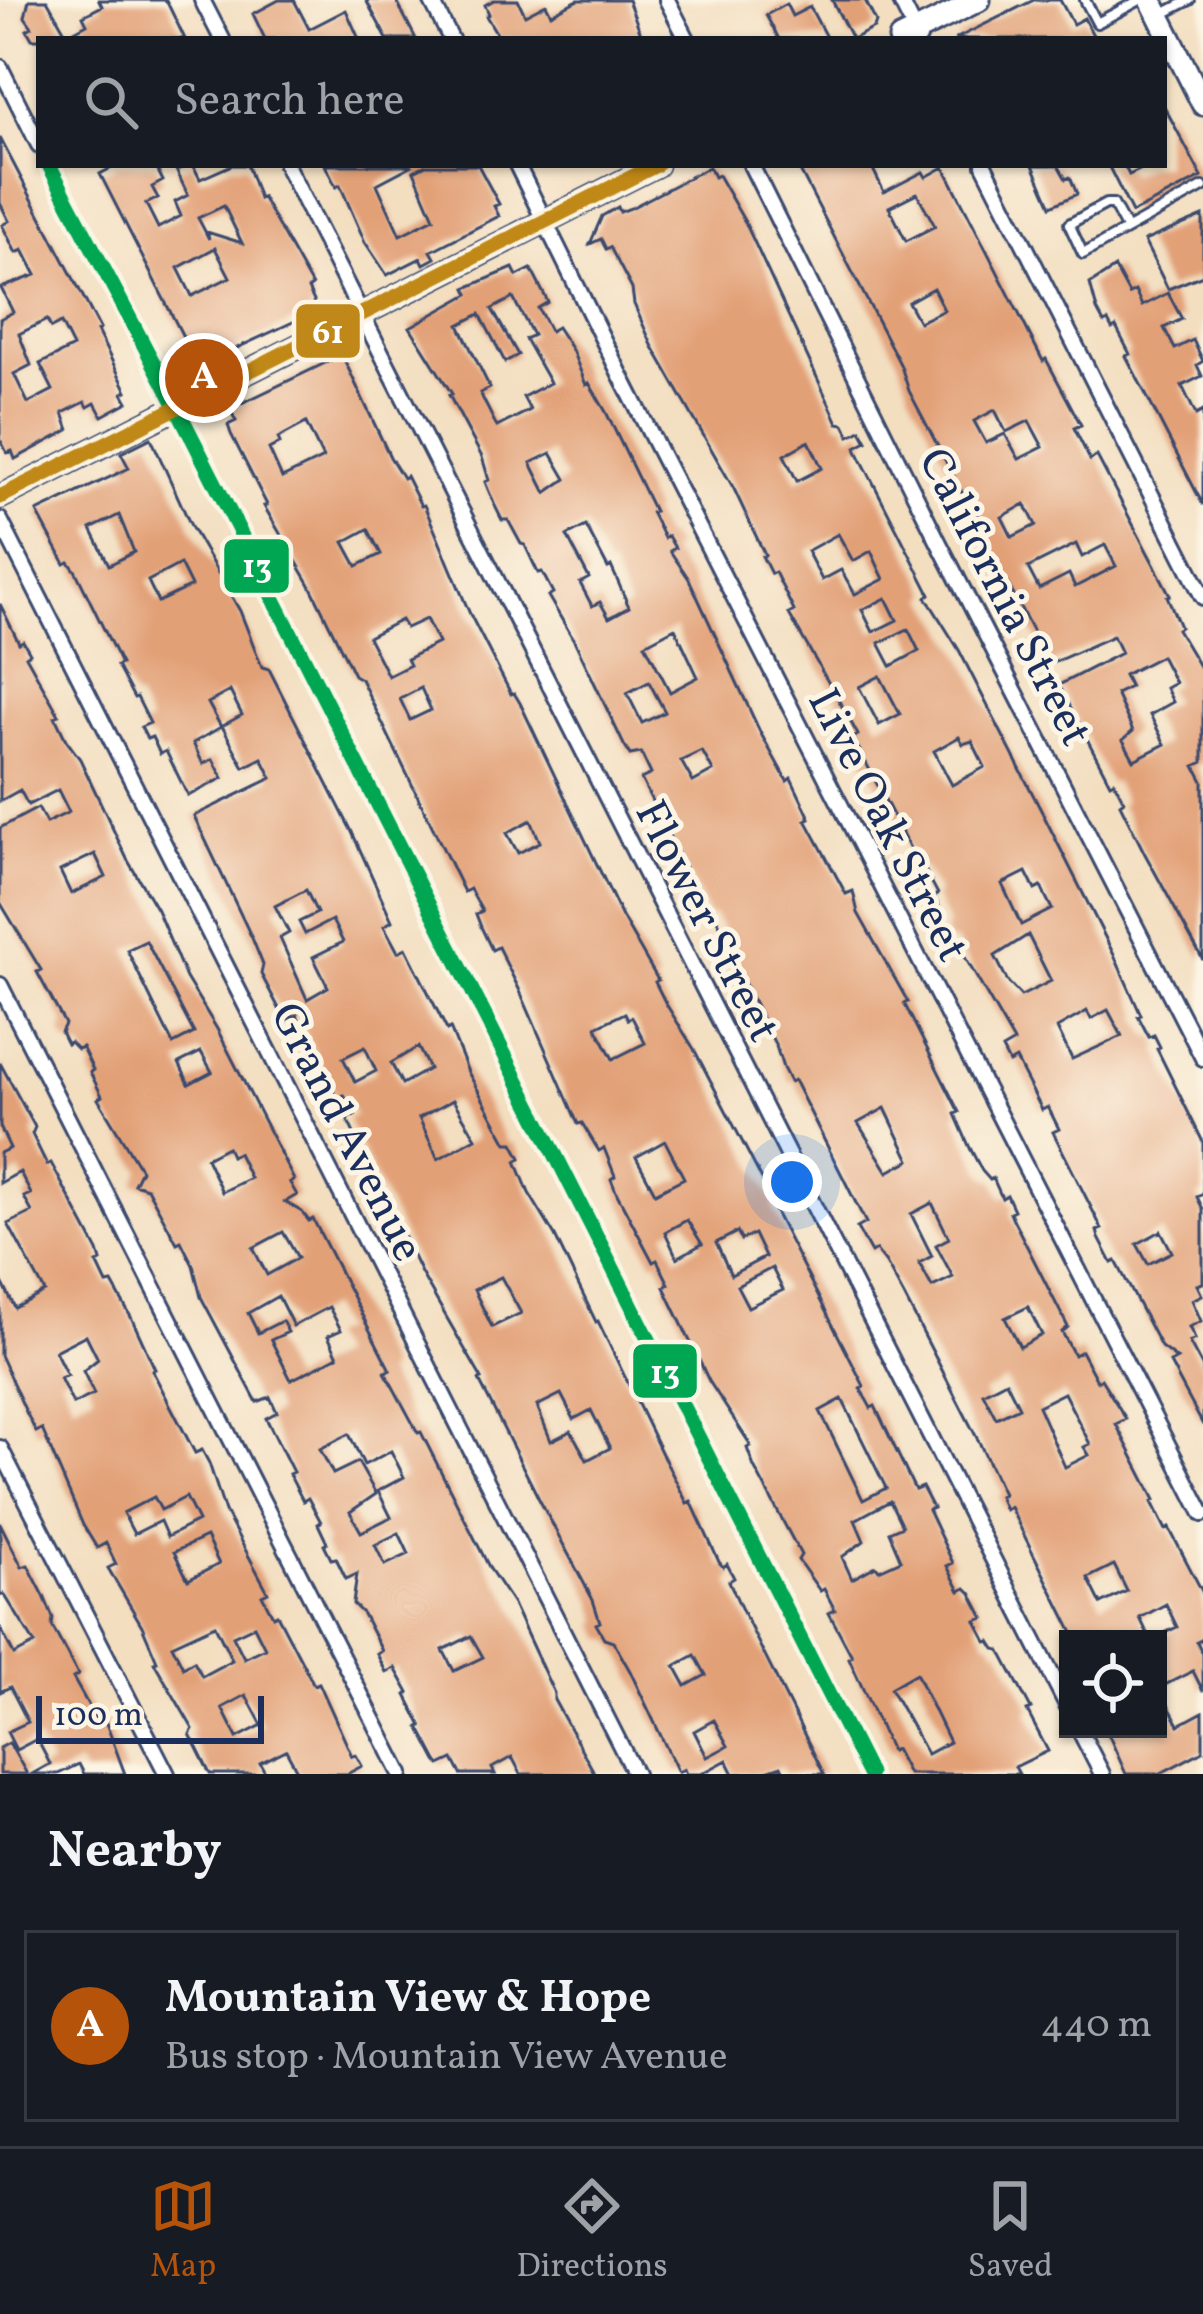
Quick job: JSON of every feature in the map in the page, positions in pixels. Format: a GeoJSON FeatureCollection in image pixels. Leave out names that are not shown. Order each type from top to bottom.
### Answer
{"type":"FeatureCollection","features":[{"type":"Feature","properties":{"kind":"street"},"geometry":{"type":"LineString","coordinates":[[202,0],[220,36]]}},
{"type":"Feature","properties":{"kind":"street"},"geometry":{"type":"LineString","coordinates":[[431,0],[449,36]]}},
{"type":"Feature","properties":{"kind":"street"},"geometry":{"type":"LineString","coordinates":[[667,0],[685,36]]}},
{"type":"Feature","properties":{"kind":"street"},"geometry":{"type":"LineString","coordinates":[[900,0],[912,36],[979,0]]}},
{"type":"Feature","properties":{"kind":"street"},"geometry":{"type":"LineString","coordinates":[[1155,8],[1203,104]]}},
{"type":"Feature","properties":{"kind":"street"},"geometry":{"type":"LineString","coordinates":[[0,67],[36,139]]}},
{"type":"Feature","properties":{"kind":"street"},"geometry":{"type":"LineString","coordinates":[[51,168],[176,406],[868,1774]]}},
{"type":"Feature","properties":{"kind":"street","name":"Flower Street"},"geometry":{"type":"LineString","coordinates":[[288,168],[1059,1689]]}},
{"type":"Feature","properties":{"kind":"street","name":"Live Oak Street"},"geometry":{"type":"LineString","coordinates":[[519,168],[1203,1514]]}},
{"type":"Feature","properties":{"kind":"street"},"geometry":{"type":"LineString","coordinates":[[0,497],[650,168]]}},
{"type":"Feature","properties":{"kind":"street","name":"California Street"},"geometry":{"type":"LineString","coordinates":[[752,168],[1203,1058]]}},
{"type":"Feature","properties":{"kind":"street"},"geometry":{"type":"LineString","coordinates":[[986,168],[1203,597]]}},
{"type":"Feature","properties":{"kind":"street","name":"Grand Avenue"},"geometry":{"type":"LineString","coordinates":[[0,520],[635,1774]]}},
{"type":"Feature","properties":{"kind":"street"},"geometry":{"type":"LineString","coordinates":[[0,986],[401,1774]]}},
{"type":"Feature","properties":{"kind":"street"},"geometry":{"type":"LineString","coordinates":[[0,1448],[167,1774]]}},
{"type":"Feature","properties":{"kind":"street"},"geometry":{"type":"LineString","coordinates":[[1084,1738],[1102,1774]]}},
{"type":"Feature","properties":{"kind":"lane"},"geometry":{"type":"LineString","coordinates":[[1085,0],[1097,22],[1140,0]]}},
{"type":"Feature","properties":{"kind":"lane"},"geometry":{"type":"LineString","coordinates":[[1155,8],[1190,0]]}},
{"type":"Feature","properties":{"kind":"lane"},"geometry":{"type":"LineString","coordinates":[[1126,227],[1113,204],[1069,224],[1083,254],[1203,187]]}},
{"type":"Feature","properties":{"kind":"building"},"geometry":{"type":"Polygon","coordinates":[[[29,0],[47,0],[67,35],[87,24],[83,16],[102,6],[99,0],[166,0],[184,36],[32,39],[27,30],[32,27],[25,17],[29,0]]]}},
{"type":"Feature","properties":{"kind":"building"},"geometry":{"type":"Polygon","coordinates":[[[279,0],[294,0],[309,29],[346,10],[358,36],[264,36],[253,14],[279,0]]]}},
{"type":"Feature","properties":{"kind":"building"},"geometry":{"type":"Polygon","coordinates":[[[366,0],[396,0],[414,36],[385,36],[366,0]]]}},
{"type":"Feature","properties":{"kind":"building"},"geometry":{"type":"Polygon","coordinates":[[[518,0],[525,15],[546,4],[551,14],[578,0],[628,0],[642,36],[498,36],[485,5],[518,0]]]}},
{"type":"Feature","properties":{"kind":"building"},"geometry":{"type":"Polygon","coordinates":[[[832,0],[865,0],[876,22],[874,28],[850,36],[832,0]]]}},
{"type":"Feature","properties":{"kind":"building"},"geometry":{"type":"Polygon","coordinates":[[[1034,0],[1060,0],[1073,24],[1084,18],[1093,36],[961,36],[1034,0]]]}},
{"type":"Feature","properties":{"kind":"building"},"geometry":{"type":"Polygon","coordinates":[[[786,4],[792,16],[810,7],[825,36],[777,36],[766,15],[786,4]]]}},
{"type":"Feature","properties":{"kind":"building"},"geometry":{"type":"Polygon","coordinates":[[[1167,112],[1202,177],[1132,213],[1110,168],[1126,168],[1129,175],[1144,168],[1167,168],[1167,112]]]}},
{"type":"Feature","properties":{"kind":"building"},"geometry":{"type":"Polygon","coordinates":[[[0,138],[100,329],[128,402],[102,416],[95,403],[88,407],[85,402],[63,413],[69,430],[15,459],[0,439],[0,319],[13,312],[1,288],[36,275],[23,250],[16,253],[2,225],[9,221],[0,203],[0,138]],[[47,320],[19,334],[31,365],[14,374],[28,403],[53,390],[40,364],[73,347],[61,323],[51,328],[47,320]]]}},
{"type":"Feature","properties":{"kind":"building"},"geometry":{"type":"Polygon","coordinates":[[[111,168],[156,168],[163,181],[152,187],[158,198],[146,204],[158,228],[181,216],[175,202],[188,195],[176,170],[194,168],[200,179],[225,168],[248,168],[259,199],[262,197],[312,286],[308,289],[314,301],[308,315],[198,366],[100,174],[111,168]],[[224,206],[198,218],[209,239],[207,232],[242,243],[224,206]],[[215,248],[178,268],[192,296],[230,277],[215,248]]]}},
{"type":"Feature","properties":{"kind":"building"},"geometry":{"type":"Polygon","coordinates":[[[326,168],[407,168],[377,184],[400,235],[434,218],[414,171],[480,168],[499,204],[494,206],[499,216],[431,251],[435,258],[424,264],[421,258],[387,275],[365,242],[340,185],[336,187],[326,168]]]}},
{"type":"Feature","properties":{"kind":"building"},"geometry":{"type":"Polygon","coordinates":[[[707,168],[714,177],[718,175],[746,224],[838,423],[844,424],[850,436],[861,430],[867,441],[857,451],[930,594],[926,597],[959,650],[1045,818],[1113,953],[1138,1016],[1160,1047],[1203,1142],[1203,1194],[1197,1197],[1203,1209],[1203,1283],[1197,1285],[1202,1295],[1192,1300],[1201,1321],[1189,1327],[1195,1339],[1189,1342],[1203,1368],[1203,1425],[1170,1363],[1177,1359],[1161,1347],[1099,1238],[1097,1231],[1102,1229],[1053,1132],[1059,1129],[1048,1107],[1042,1110],[1016,1059],[1009,1063],[1002,1049],[1014,1042],[955,940],[950,942],[934,896],[938,894],[853,738],[858,735],[789,614],[794,611],[762,556],[734,489],[652,345],[632,289],[610,247],[606,249],[601,239],[590,244],[602,216],[618,207],[620,212],[707,168]],[[809,441],[784,455],[797,481],[822,468],[809,441]],[[838,534],[807,551],[822,580],[841,570],[855,594],[884,579],[871,551],[853,561],[838,534]],[[886,598],[862,610],[873,632],[897,620],[886,598]],[[908,629],[879,643],[891,666],[919,651],[908,629]],[[880,676],[859,687],[879,725],[900,714],[880,676]],[[959,737],[934,751],[952,785],[985,767],[972,741],[963,744],[959,737]],[[1026,872],[1002,884],[1021,925],[1052,909],[1041,887],[1035,890],[1026,872]],[[1028,935],[995,956],[1021,996],[1051,981],[1028,935]],[[1108,1010],[1091,1019],[1087,1011],[1057,1028],[1072,1059],[1122,1036],[1108,1010]],[[1161,1231],[1137,1244],[1148,1264],[1172,1252],[1161,1231]]]}},
{"type":"Feature","properties":{"kind":"building"},"geometry":{"type":"Polygon","coordinates":[[[799,168],[872,168],[884,192],[923,172],[926,177],[945,168],[1081,425],[1074,428],[1090,460],[1097,456],[1170,595],[1177,629],[1203,673],[1203,762],[1195,766],[1203,781],[1203,960],[1120,804],[1124,801],[1114,781],[1110,783],[1059,685],[1121,653],[1113,636],[1050,664],[991,552],[972,502],[968,504],[909,391],[901,366],[799,168]],[[917,193],[889,207],[906,241],[935,226],[917,193]],[[933,288],[908,302],[919,322],[944,310],[933,288]],[[995,410],[974,421],[986,443],[1005,434],[1019,459],[1043,447],[1029,421],[1006,432],[995,410]],[[1025,504],[1002,517],[1012,537],[1036,525],[1025,504]],[[1076,544],[1028,568],[1039,589],[1069,574],[1075,587],[1116,566],[1105,545],[1082,557],[1076,544]],[[1161,656],[1124,675],[1130,687],[1116,694],[1133,731],[1123,740],[1134,760],[1165,744],[1150,715],[1173,702],[1166,688],[1175,683],[1161,656]]]}},
{"type":"Feature","properties":{"kind":"building"},"geometry":{"type":"Polygon","coordinates":[[[1034,168],[1060,168],[1066,179],[1070,177],[1077,194],[1051,206],[1034,168]]]}},
{"type":"Feature","properties":{"kind":"building"},"geometry":{"type":"Polygon","coordinates":[[[1203,216],[1203,275],[1168,289],[1144,241],[1203,216]]]}},
{"type":"Feature","properties":{"kind":"building"},"geometry":{"type":"Polygon","coordinates":[[[513,268],[517,276],[531,269],[548,302],[538,308],[550,331],[557,327],[586,385],[589,383],[606,412],[760,732],[787,781],[791,778],[810,818],[806,820],[846,894],[853,891],[858,913],[908,1002],[904,1003],[959,1112],[955,1114],[970,1148],[1002,1198],[1007,1195],[1013,1219],[1068,1327],[1062,1332],[1074,1355],[1081,1351],[1126,1419],[1116,1424],[1166,1530],[1169,1528],[1203,1593],[1203,1639],[1197,1642],[1203,1654],[1203,1691],[1193,1671],[1167,1684],[1167,1632],[1177,1627],[1166,1604],[1140,1618],[1146,1630],[1072,1630],[1010,1507],[1005,1510],[999,1496],[1003,1494],[980,1444],[886,1263],[876,1250],[871,1253],[857,1228],[866,1223],[794,1080],[790,1082],[783,1068],[727,949],[731,948],[725,934],[714,914],[709,916],[641,779],[651,774],[641,753],[630,755],[624,745],[548,596],[553,593],[542,572],[538,573],[525,545],[495,506],[482,457],[452,394],[410,327],[469,294],[466,288],[513,268]],[[513,298],[492,309],[518,355],[505,362],[480,314],[459,325],[490,388],[480,393],[497,427],[530,410],[523,397],[550,383],[525,339],[533,335],[513,298]],[[551,453],[531,463],[546,493],[566,479],[551,453]],[[586,526],[567,536],[589,578],[580,583],[592,606],[600,602],[609,618],[629,607],[586,526]],[[675,628],[645,644],[670,692],[698,677],[675,628]],[[649,682],[627,693],[642,723],[665,712],[649,682]],[[702,751],[681,761],[693,782],[713,771],[702,751]],[[885,1108],[858,1123],[888,1172],[910,1160],[885,1108]],[[932,1203],[911,1214],[932,1256],[919,1263],[932,1287],[953,1277],[936,1245],[949,1238],[932,1203]],[[1028,1307],[1005,1318],[1020,1347],[1042,1335],[1028,1307]],[[1006,1381],[983,1393],[996,1418],[1019,1407],[1006,1381]],[[1064,1393],[1038,1406],[1065,1467],[1089,1455],[1084,1447],[1090,1444],[1064,1393]],[[1114,1565],[1088,1578],[1101,1604],[1127,1591],[1114,1565]]]}},
{"type":"Feature","properties":{"kind":"building"},"geometry":{"type":"Polygon","coordinates":[[[1115,268],[1129,294],[1135,291],[1142,306],[1168,293],[1182,319],[1164,328],[1175,349],[1193,340],[1203,361],[1197,365],[1202,376],[1182,386],[1196,415],[1203,411],[1203,505],[1126,356],[1130,354],[1116,327],[1104,323],[1097,310],[1090,284],[1115,268]]]}},
{"type":"Feature","properties":{"kind":"building"},"geometry":{"type":"Polygon","coordinates":[[[342,355],[390,457],[424,505],[470,614],[520,703],[666,1004],[769,1193],[864,1386],[860,1388],[871,1408],[875,1406],[915,1490],[922,1487],[933,1508],[928,1510],[953,1563],[947,1566],[960,1591],[966,1588],[971,1593],[984,1618],[976,1621],[987,1642],[1000,1650],[1031,1709],[1027,1711],[1048,1751],[1015,1767],[1019,1774],[908,1774],[895,1749],[891,1751],[829,1613],[835,1610],[824,1589],[820,1591],[798,1560],[801,1555],[754,1467],[748,1441],[709,1381],[664,1287],[669,1284],[617,1194],[604,1148],[599,1151],[582,1123],[578,1124],[519,989],[498,947],[492,950],[481,927],[476,914],[482,911],[470,889],[464,892],[361,679],[354,675],[264,506],[231,434],[228,425],[236,421],[230,409],[342,355]],[[306,423],[278,438],[280,443],[269,449],[282,478],[323,458],[306,423]],[[368,529],[344,542],[357,566],[381,554],[368,529]],[[426,619],[406,628],[401,620],[368,637],[388,676],[410,665],[407,659],[438,643],[426,619]],[[421,688],[400,699],[410,720],[431,710],[421,688]],[[531,820],[507,833],[518,853],[540,842],[531,820]],[[625,1013],[596,1027],[613,1059],[645,1043],[632,1017],[628,1019],[625,1013]],[[665,1141],[636,1157],[655,1193],[684,1178],[665,1141]],[[687,1220],[665,1232],[677,1258],[702,1244],[687,1220]],[[737,1232],[716,1243],[731,1275],[765,1257],[754,1234],[741,1240],[737,1232]],[[772,1268],[737,1286],[748,1307],[783,1290],[772,1268]],[[842,1399],[820,1411],[863,1500],[886,1488],[842,1399]],[[890,1501],[855,1520],[864,1541],[842,1557],[852,1579],[901,1560],[889,1532],[902,1526],[890,1501]],[[916,1673],[890,1688],[927,1754],[949,1742],[916,1673]]]}},
{"type":"Feature","properties":{"kind":"building"},"geometry":{"type":"Polygon","coordinates":[[[151,438],[192,528],[240,611],[262,667],[269,669],[351,830],[392,921],[384,926],[398,952],[406,948],[468,1072],[507,1143],[513,1143],[521,1158],[516,1161],[529,1193],[555,1236],[687,1503],[691,1501],[719,1562],[723,1567],[727,1564],[743,1612],[824,1774],[785,1774],[781,1766],[758,1774],[734,1774],[727,1760],[701,1774],[678,1772],[630,1671],[613,1641],[604,1638],[596,1624],[600,1622],[593,1600],[482,1379],[421,1273],[347,1119],[355,1115],[344,1095],[338,1098],[335,1094],[297,1015],[285,1020],[194,816],[272,778],[262,758],[244,767],[222,726],[242,715],[230,691],[208,703],[221,727],[193,743],[203,764],[213,759],[223,778],[188,796],[166,751],[160,754],[152,737],[147,739],[141,727],[150,723],[117,666],[121,664],[75,570],[69,562],[65,564],[37,512],[129,468],[121,453],[151,438]],[[119,515],[91,529],[109,565],[134,552],[119,515]],[[180,564],[148,581],[158,602],[191,586],[180,564]],[[306,890],[275,906],[289,933],[280,938],[307,999],[328,987],[313,957],[343,942],[332,920],[305,934],[299,922],[317,913],[306,890]],[[365,1047],[343,1058],[355,1082],[376,1071],[365,1047]],[[418,1047],[391,1063],[402,1084],[429,1069],[418,1047]],[[453,1100],[419,1118],[438,1159],[476,1138],[453,1100]],[[501,1277],[474,1290],[492,1327],[521,1313],[501,1277]],[[561,1394],[537,1406],[551,1441],[571,1431],[587,1460],[610,1448],[591,1410],[574,1419],[561,1394]],[[695,1655],[675,1666],[686,1686],[706,1675],[695,1655]],[[714,1720],[694,1731],[707,1757],[728,1746],[714,1720]]]}},
{"type":"Feature","properties":{"kind":"building"},"geometry":{"type":"Polygon","coordinates":[[[0,604],[19,643],[23,641],[30,653],[26,656],[59,715],[55,717],[66,740],[80,759],[186,978],[294,1180],[290,1183],[297,1195],[285,1202],[309,1221],[313,1219],[390,1370],[385,1372],[512,1602],[554,1700],[595,1774],[521,1774],[512,1757],[492,1768],[495,1774],[461,1774],[453,1759],[440,1765],[437,1761],[419,1727],[409,1693],[395,1668],[386,1672],[377,1654],[382,1651],[353,1604],[357,1574],[346,1579],[336,1558],[331,1559],[321,1522],[289,1474],[293,1472],[266,1418],[277,1412],[270,1397],[257,1402],[201,1297],[181,1241],[177,1243],[147,1188],[134,1184],[141,1170],[98,1099],[102,1096],[82,1047],[67,1044],[61,1032],[65,1024],[37,972],[41,970],[0,902],[0,828],[38,808],[46,823],[69,812],[58,790],[28,805],[20,790],[0,801],[0,604]],[[95,854],[60,871],[71,894],[106,877],[95,854]],[[146,941],[127,950],[173,1044],[194,1033],[146,941]],[[201,1052],[179,1063],[189,1084],[212,1072],[201,1052]],[[227,1147],[206,1158],[222,1192],[250,1178],[238,1153],[231,1156],[227,1147]],[[283,1232],[253,1248],[267,1275],[298,1258],[283,1232]],[[278,1296],[248,1313],[258,1333],[282,1321],[288,1332],[271,1340],[291,1380],[338,1356],[328,1336],[341,1330],[329,1307],[293,1326],[278,1296]],[[349,1434],[320,1449],[333,1474],[358,1462],[376,1494],[350,1512],[361,1532],[391,1517],[378,1491],[404,1477],[391,1451],[364,1465],[349,1434]],[[399,1533],[375,1545],[385,1565],[409,1554],[399,1533]],[[471,1636],[443,1650],[454,1671],[483,1657],[471,1636]]]}},
{"type":"Feature","properties":{"kind":"building"},"geometry":{"type":"Polygon","coordinates":[[[0,1063],[195,1453],[202,1450],[209,1463],[225,1512],[268,1592],[262,1595],[314,1685],[319,1683],[352,1756],[362,1766],[347,1774],[299,1774],[286,1750],[260,1763],[266,1774],[210,1774],[190,1734],[193,1729],[154,1662],[142,1626],[108,1568],[116,1564],[106,1543],[97,1548],[83,1525],[42,1429],[36,1432],[0,1355],[0,1278],[15,1308],[45,1292],[8,1224],[32,1212],[24,1197],[31,1194],[20,1172],[0,1183],[0,1153],[10,1148],[0,1127],[0,1063]],[[86,1335],[55,1351],[67,1375],[60,1378],[73,1404],[94,1394],[83,1371],[98,1359],[86,1335]],[[154,1497],[123,1513],[134,1534],[160,1521],[167,1537],[198,1521],[186,1497],[161,1510],[154,1497]],[[206,1537],[174,1552],[188,1580],[219,1564],[206,1537]],[[215,1625],[172,1645],[183,1667],[194,1661],[202,1676],[232,1660],[215,1625]],[[254,1626],[233,1636],[244,1658],[265,1648],[254,1626]],[[246,1695],[222,1708],[237,1738],[262,1725],[246,1695]]]}},
{"type":"Feature","properties":{"kind":"building"},"geometry":{"type":"Polygon","coordinates":[[[0,1523],[22,1567],[28,1565],[44,1596],[52,1626],[78,1675],[73,1678],[100,1726],[106,1723],[125,1774],[84,1774],[79,1764],[58,1774],[32,1774],[50,1764],[37,1739],[16,1750],[7,1732],[28,1722],[10,1687],[0,1692],[0,1627],[14,1655],[35,1644],[4,1594],[0,1596],[0,1523]]]}},
{"type":"Feature","properties":{"kind":"building"},"geometry":{"type":"Polygon","coordinates":[[[1167,1703],[1179,1725],[1203,1712],[1203,1751],[1159,1774],[1126,1774],[1110,1738],[1167,1738],[1167,1703]]]}},
{"type":"Feature","properties":{"kind":"building"},"geometry":{"type":"Polygon","coordinates":[[[9,1743],[27,1774],[0,1774],[0,1748],[9,1743]]]}},
{"type":"Feature","properties":{"kind":"transit line","name":"13"},"geometry":{"type":"LineString","coordinates":[[51,168],[176,406],[869,1774]]}},
{"type":"Feature","properties":{"kind":"transit line","name":"61"},"geometry":{"type":"LineString","coordinates":[[0,497],[650,168]]}},
{"type":"Feature","properties":{"kind":"place","name":"Mountain View & Hope"},"geometry":{"type":"Point","coordinates":[204,378]}}]}
